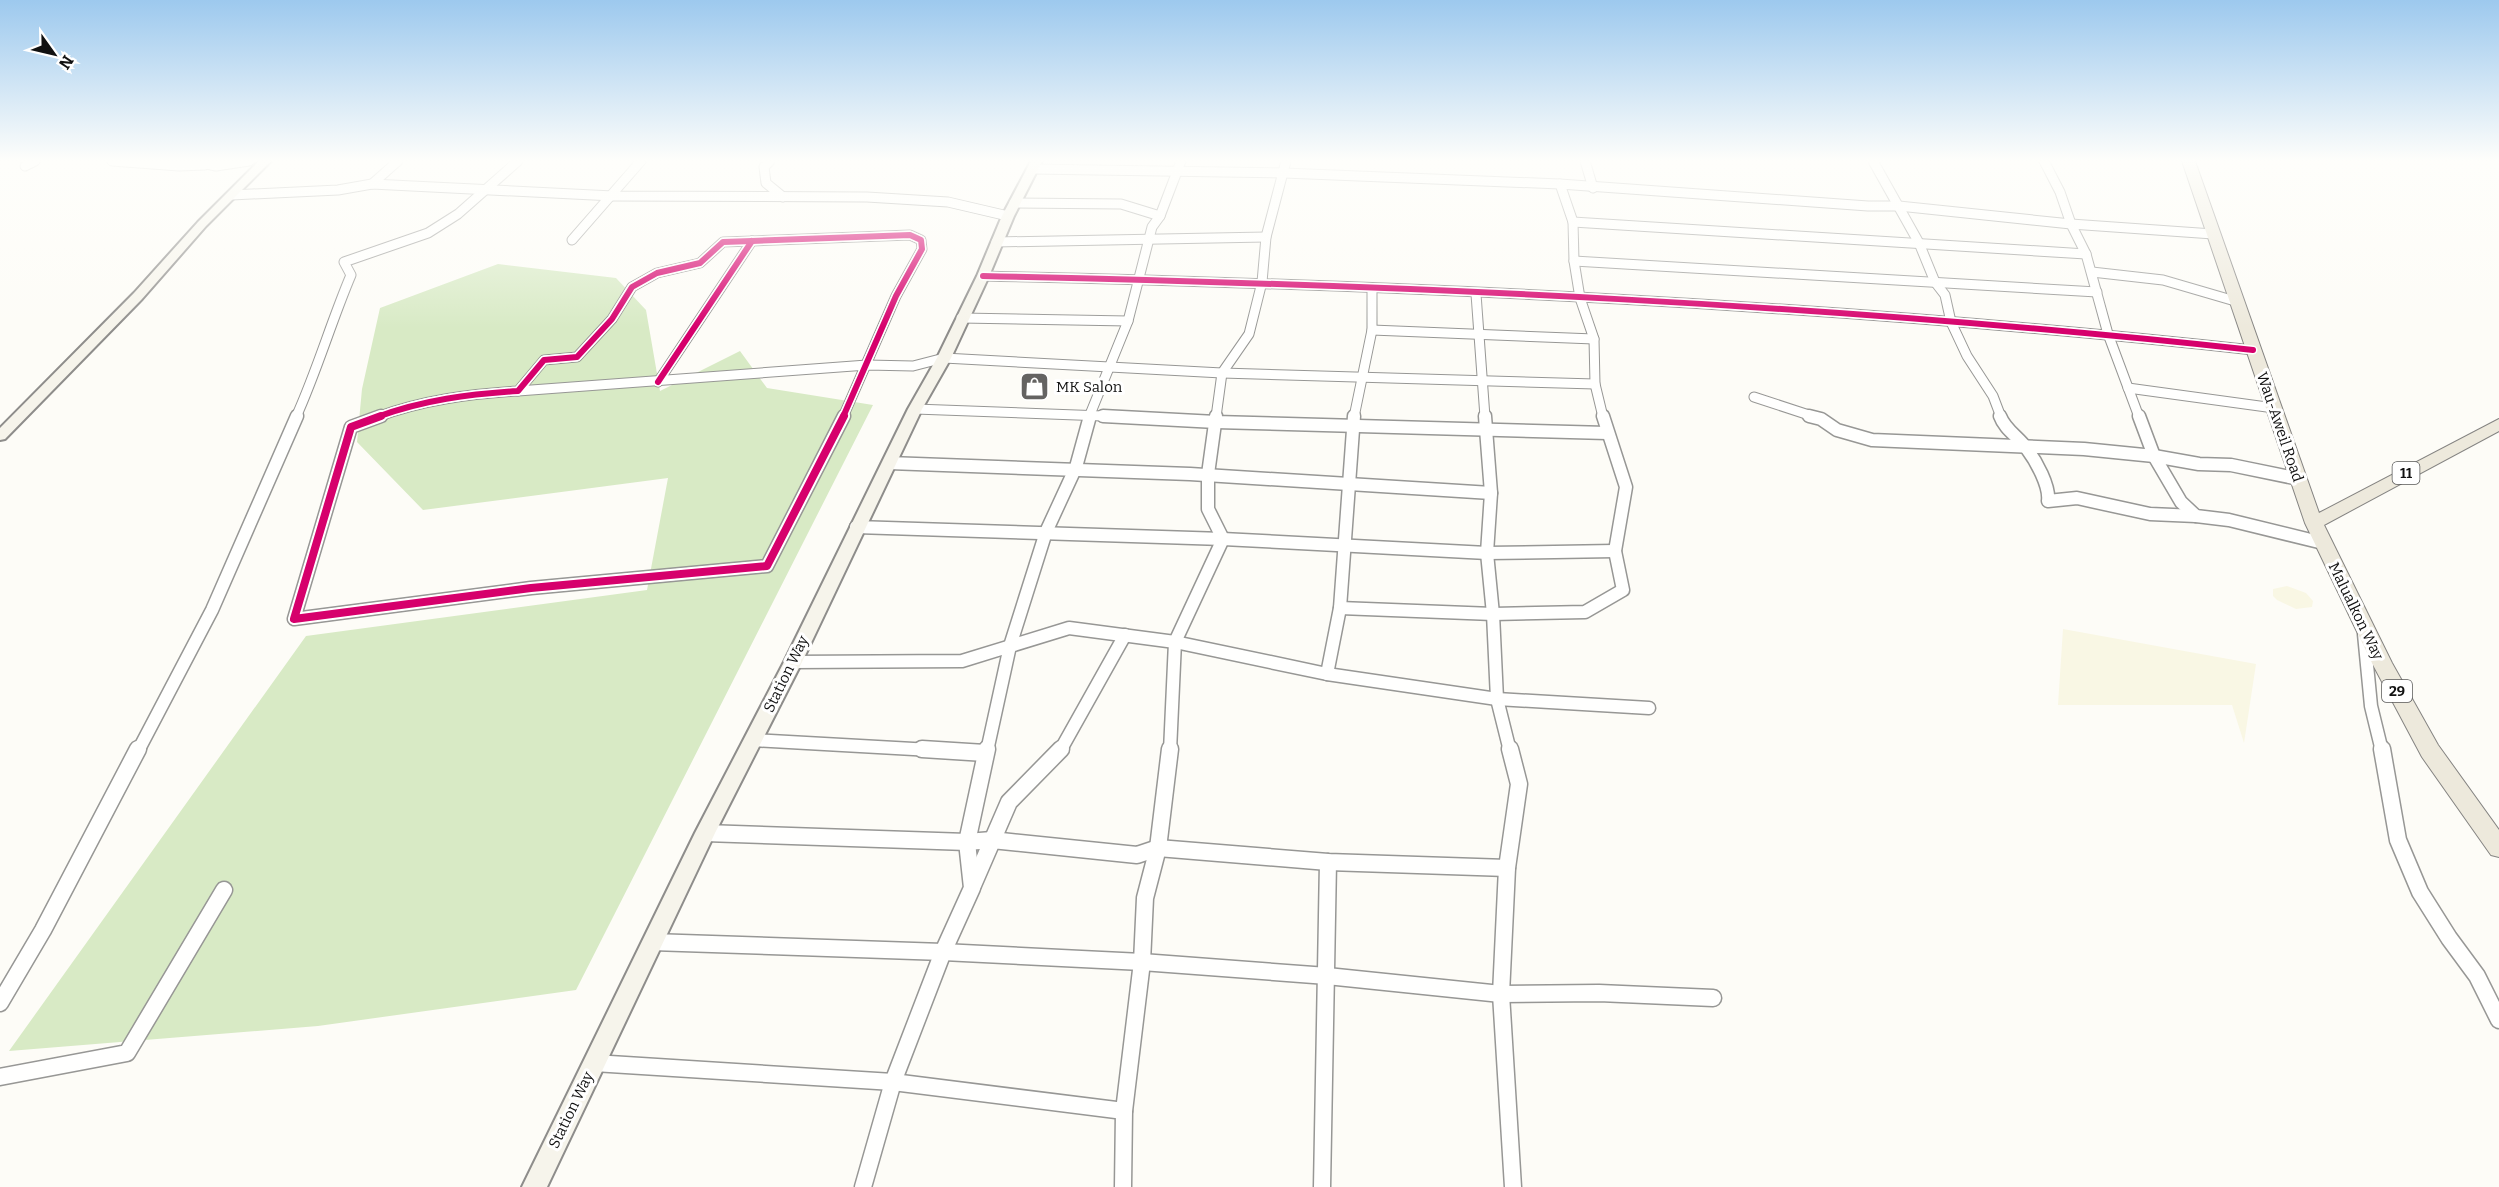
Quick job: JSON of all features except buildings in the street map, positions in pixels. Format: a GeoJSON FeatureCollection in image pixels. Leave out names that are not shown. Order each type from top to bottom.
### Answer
{"type":"FeatureCollection","features":[{"type":"Feature","properties":{"kind":"main road"},"geometry":{"type":"LineString","coordinates":[[0,436],[92,345],[210,216]]}},
{"type":"Feature","properties":{"kind":"main road","name":"Station Way"},"geometry":{"type":"LineString","coordinates":[[534,1187],[705,832],[793,662],[856,527],[915,409],[944,358],[1008,216]]}},
{"type":"Feature","properties":{"kind":"main road","name":"Wau-Aweil Road"},"geometry":{"type":"LineString","coordinates":[[2207,216],[2314,523]]}},
{"type":"Feature","properties":{"kind":"main road","name":"11"},"geometry":{"type":"LineString","coordinates":[[2314,523],[2499,424]]}},
{"type":"Feature","properties":{"kind":"main road","name":"Malualkon Way"},"geometry":{"type":"LineString","coordinates":[[2314,523],[2362,624],[2430,751],[2499,848]]}},
{"type":"Feature","properties":{"kind":"street"},"geometry":{"type":"LineString","coordinates":[[0,1003],[43,930],[212,610],[311,384],[328,327],[346,293],[351,275],[344,262],[400,245],[428,233],[454,216]]}},
{"type":"Feature","properties":{"kind":"street"},"geometry":{"type":"LineString","coordinates":[[572,240],[594,216]]}},
{"type":"Feature","properties":{"kind":"street"},"geometry":{"type":"LineString","coordinates":[[972,888],[967,842],[1010,646],[1046,532],[1076,467],[1090,415],[1128,321],[1152,227],[1160,216]]}},
{"type":"Feature","properties":{"kind":"street"},"geometry":{"type":"LineString","coordinates":[[1223,538],[1208,509],[1208,474],[1222,373],[1249,334],[1262,282],[1266,237],[1272,216]]}},
{"type":"Feature","properties":{"kind":"street"},"geometry":{"type":"LineString","coordinates":[[1340,608],[1493,614],[1585,612],[1623,590],[1615,551],[1626,487],[1607,433],[1595,384],[1594,339],[1580,298],[1574,261],[1574,222],[1572,216]]}},
{"type":"Feature","properties":{"kind":"street"},"geometry":{"type":"LineString","coordinates":[[1905,216],[1919,243],[1935,282],[1945,295],[1951,322],[1967,356],[1993,396],[2003,423],[2027,448],[2043,478],[2049,495],[2048,501],[2077,498],[2150,514],[2229,520],[2324,543]]}},
{"type":"Feature","properties":{"kind":"street"},"geometry":{"type":"LineString","coordinates":[[1998,216],[2213,234]]}},
{"type":"Feature","properties":{"kind":"street"},"geometry":{"type":"LineString","coordinates":[[2068,216],[2086,254],[2108,334],[2154,456],[2181,502],[2196,516]]}},
{"type":"Feature","properties":{"kind":"street"},"geometry":{"type":"LineString","coordinates":[[1574,222],[2086,254]]}},
{"type":"Feature","properties":{"kind":"street"},"geometry":{"type":"LineString","coordinates":[[518,391],[544,360],[577,357],[612,319],[632,287],[657,273],[700,263],[723,243],[910,235],[921,240],[922,249],[896,296],[867,365],[855,394],[767,566],[531,588],[294,619],[351,427],[404,406],[459,395],[658,382],[867,365],[913,366],[944,358],[1222,373],[1595,384]]}},
{"type":"Feature","properties":{"kind":"street"},"geometry":{"type":"LineString","coordinates":[[996,242],[1266,237]]}},
{"type":"Feature","properties":{"kind":"street"},"geometry":{"type":"LineString","coordinates":[[658,382],[752,241]]}},
{"type":"Feature","properties":{"kind":"street"},"geometry":{"type":"LineString","coordinates":[[1574,261],[2097,292]]}},
{"type":"Feature","properties":{"kind":"street"},"geometry":{"type":"LineString","coordinates":[[2092,272],[2163,280],[2235,301]]}},
{"type":"Feature","properties":{"kind":"street"},"geometry":{"type":"LineString","coordinates":[[983,276],[1262,282],[1726,305],[2108,334],[2253,350]]}},
{"type":"Feature","properties":{"kind":"street"},"geometry":{"type":"LineString","coordinates":[[1327,674],[1340,608],[1352,425],[1360,378],[1372,330],[1372,289]]}},
{"type":"Feature","properties":{"kind":"street"},"geometry":{"type":"LineString","coordinates":[[1476,294],[1491,493],[1487,553],[1493,614],[1497,699],[1519,784],[1508,868],[1501,994],[1513,1187]]}},
{"type":"Feature","properties":{"kind":"street"},"geometry":{"type":"LineString","coordinates":[[961,318],[1128,321]]}},
{"type":"Feature","properties":{"kind":"street"},"geometry":{"type":"LineString","coordinates":[[1372,330],[1594,339]]}},
{"type":"Feature","properties":{"kind":"street"},"geometry":{"type":"LineString","coordinates":[[2128,388],[2274,408]]}},
{"type":"Feature","properties":{"kind":"street"},"geometry":{"type":"LineString","coordinates":[[1754,397],[1821,419],[1837,430],[1872,440],[2085,449],[2154,456],[2199,464],[2231,465],[2298,479]]}},
{"type":"Feature","properties":{"kind":"street"},"geometry":{"type":"LineString","coordinates":[[915,409],[1216,422],[1607,433]]}},
{"type":"Feature","properties":{"kind":"street"},"geometry":{"type":"LineString","coordinates":[[889,463],[1076,467],[1348,482],[1491,493]]}},
{"type":"Feature","properties":{"kind":"street"},"geometry":{"type":"LineString","coordinates":[[856,527],[1223,538],[1487,553],[1615,551]]}},
{"type":"Feature","properties":{"kind":"street"},"geometry":{"type":"LineString","coordinates":[[1123,1187],[1124,1111],[1142,962],[1144,898],[1158,848],[1170,771],[1174,642],[1223,538]]}},
{"type":"Feature","properties":{"kind":"street"},"geometry":{"type":"LineString","coordinates":[[2362,624],[2371,706],[2385,763],[2398,840],[2420,892],[2477,976],[2499,1020]]}},
{"type":"Feature","properties":{"kind":"street"},"geometry":{"type":"LineString","coordinates":[[793,662],[962,661],[1069,628],[1174,642],[1327,674],[1497,699],[1649,708]]}},
{"type":"Feature","properties":{"kind":"street"},"geometry":{"type":"LineString","coordinates":[[863,1187],[893,1082],[943,952],[1009,802],[1061,750],[1125,635]]}},
{"type":"Feature","properties":{"kind":"street"},"geometry":{"type":"LineString","coordinates":[[753,740],[985,753]]}},
{"type":"Feature","properties":{"kind":"street"},"geometry":{"type":"LineString","coordinates":[[705,832],[967,842],[992,840],[1137,855],[1158,848],[1328,862],[1508,868]]}},
{"type":"Feature","properties":{"kind":"street"},"geometry":{"type":"LineString","coordinates":[[1322,1187],[1328,862]]}},
{"type":"Feature","properties":{"kind":"street"},"geometry":{"type":"LineString","coordinates":[[0,1077],[127,1053],[224,890]]}},
{"type":"Feature","properties":{"kind":"street"},"geometry":{"type":"LineString","coordinates":[[652,942],[943,952],[1142,962],[1326,976],[1501,994],[1599,993],[1713,998]]}},
{"type":"Feature","properties":{"kind":"street"},"geometry":{"type":"LineString","coordinates":[[594,1063],[893,1082],[1124,1111]]}},
{"type":"Feature","properties":{"kind":"shaded area"},"geometry":{"type":"Polygon","coordinates":[[[2287,586],[2306,593],[2313,601],[2312,607],[2296,609],[2273,596],[2273,589],[2287,586]]]}},
{"type":"Feature","properties":{"kind":"shaded area"},"geometry":{"type":"Polygon","coordinates":[[[2063,629],[2256,664],[2244,743],[2232,705],[2058,705],[2063,629]]]}},
{"type":"Feature","properties":{"kind":"green space"},"geometry":{"type":"Polygon","coordinates":[[[498,264],[616,278],[646,310],[660,391],[740,351],[767,388],[873,405],[576,990],[318,1026],[9,1051],[306,636],[647,590],[668,478],[423,510],[357,442],[362,389],[380,308],[498,264]]]}},
{"type":"Feature","properties":{"kind":"cycle path"},"geometry":{"type":"LineString","coordinates":[[658,382],[752,241],[910,235],[921,240],[922,249],[896,296],[855,394],[767,566],[531,588],[294,619],[351,427],[404,407],[459,395],[518,391],[544,360],[577,357],[612,319],[632,287],[657,273],[700,263],[723,242],[752,241]]}},
{"type":"Feature","properties":{"kind":"cycle path"},"geometry":{"type":"LineString","coordinates":[[983,276],[1262,282],[1665,302],[2108,334],[2253,350]]}},
{"type":"Feature","properties":{"kind":"place","name":"MK Salon"},"geometry":{"type":"Point","coordinates":[1035,387]}}]}
